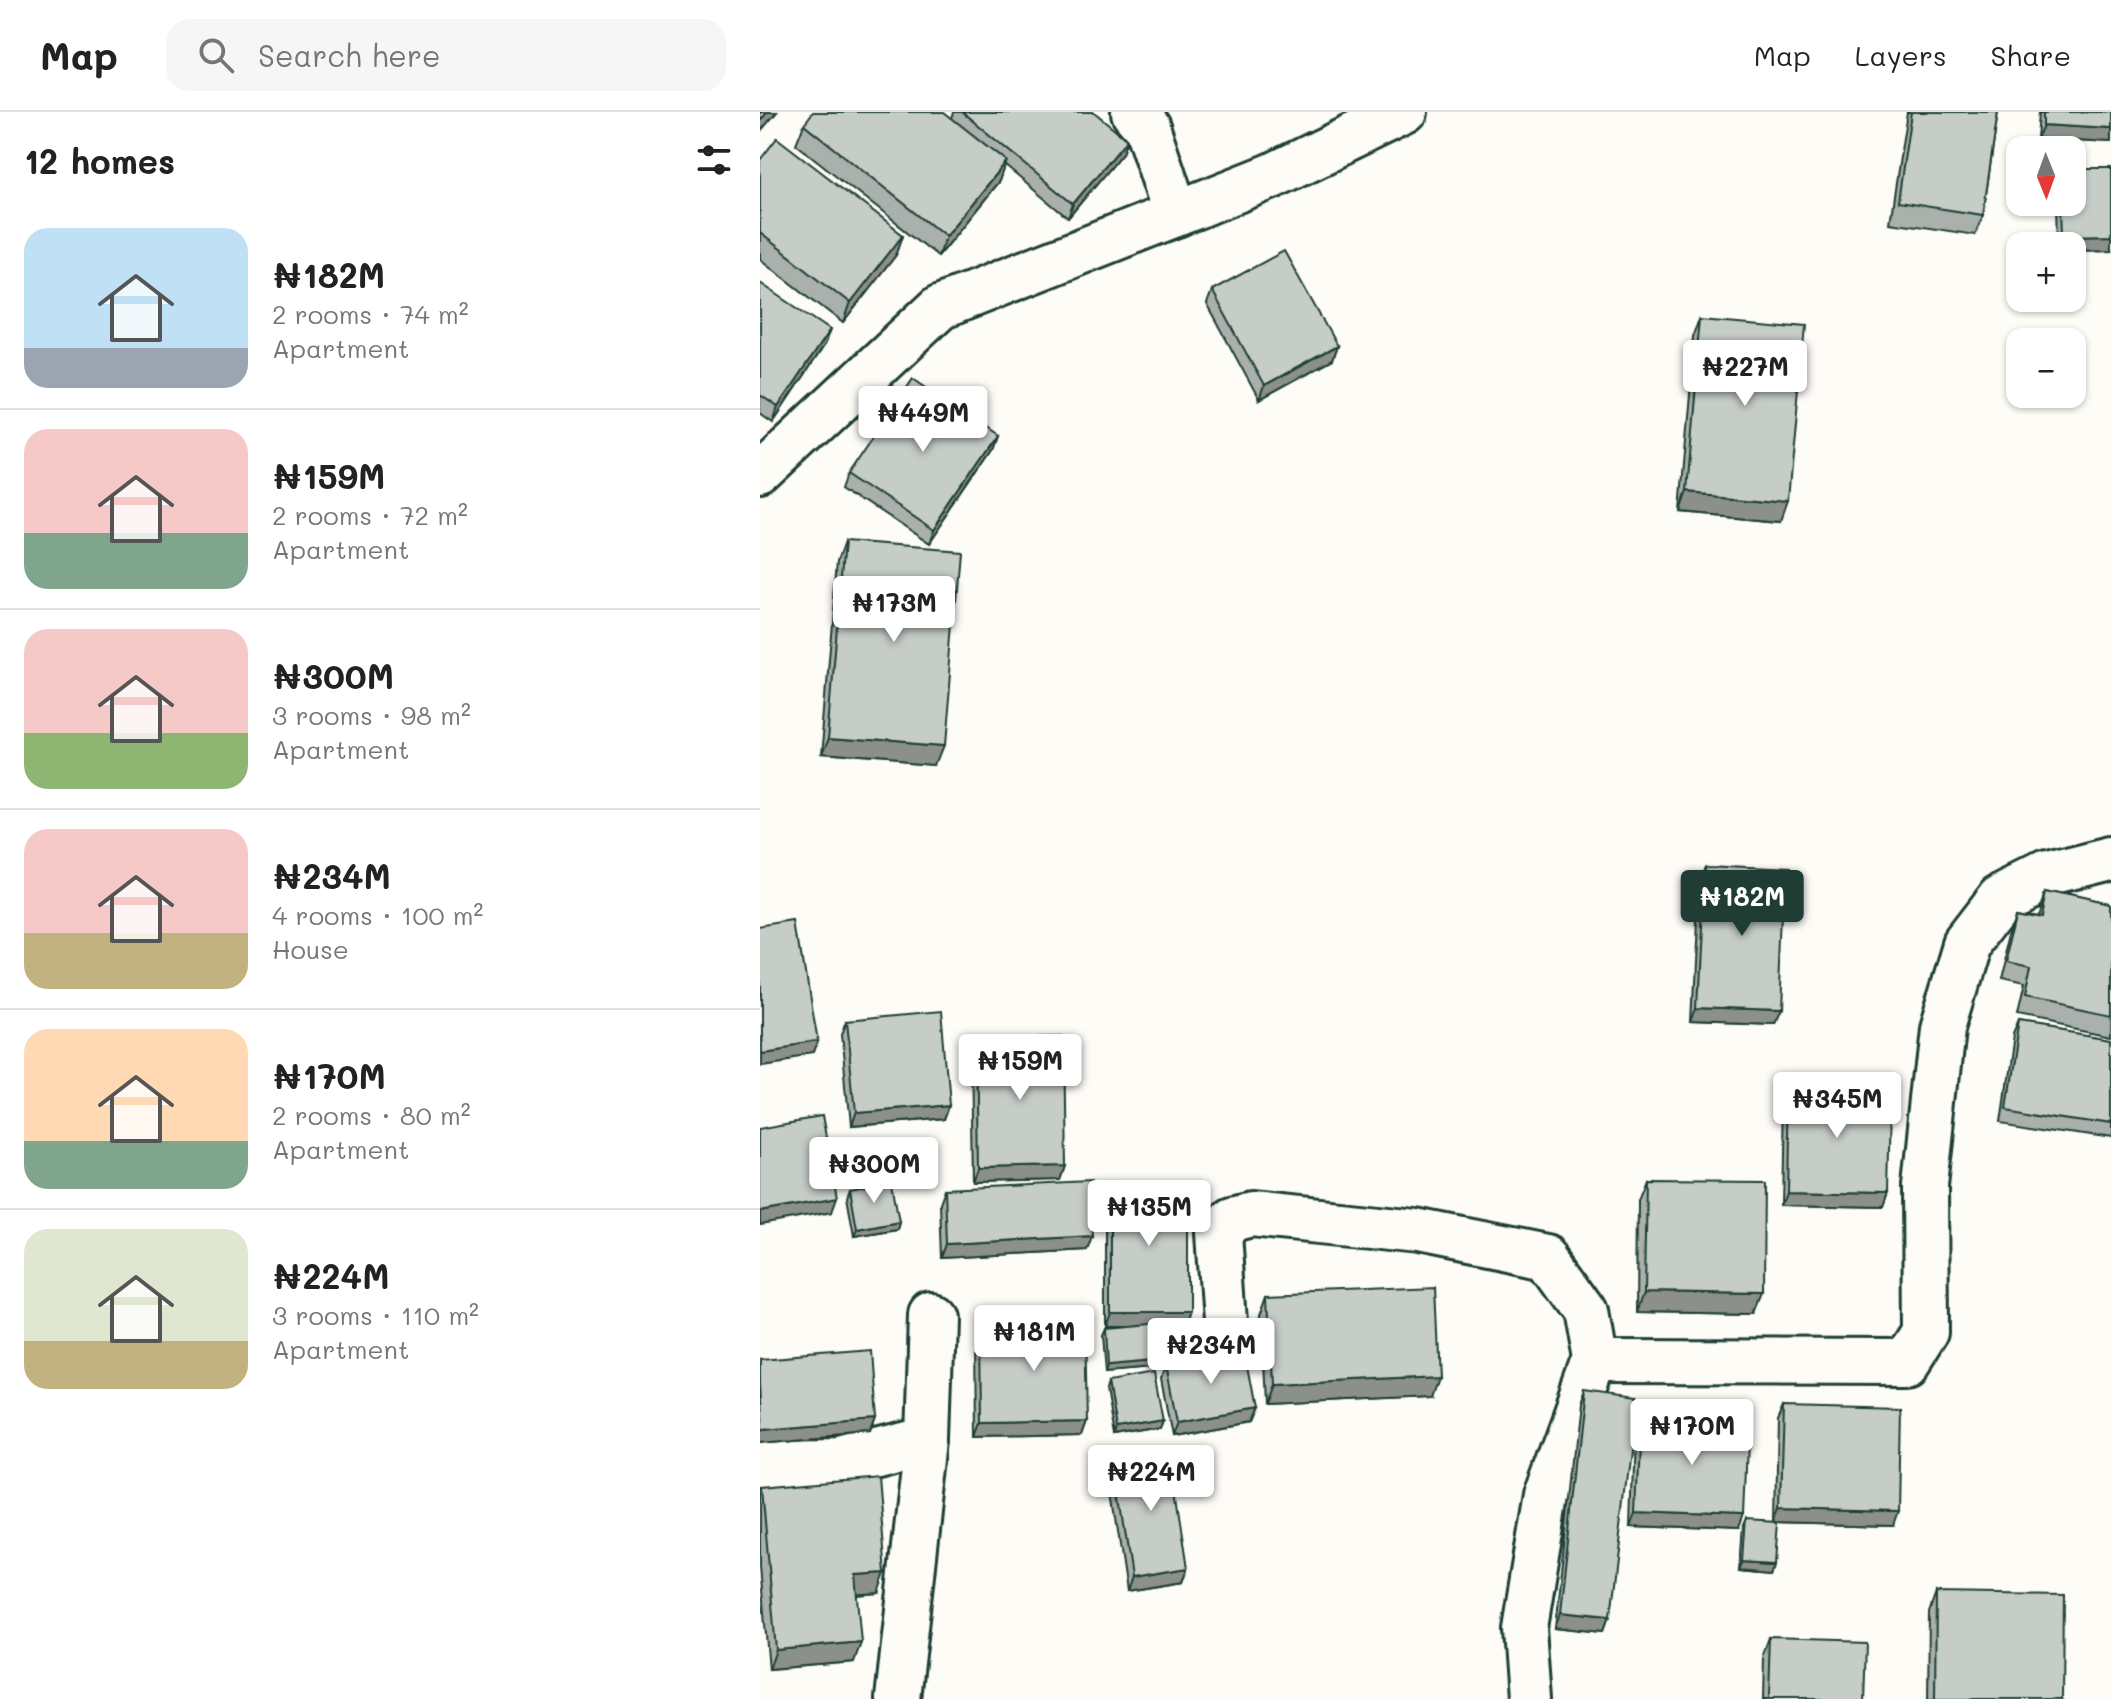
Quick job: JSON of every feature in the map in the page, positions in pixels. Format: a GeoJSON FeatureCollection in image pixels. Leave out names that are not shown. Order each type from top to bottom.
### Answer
{"type":"FeatureCollection","features":[{"type":"Feature","properties":{"kind":"street"},"geometry":{"type":"LineString","coordinates":[[1134,112],[1147,127],[1176,214]]}},
{"type":"Feature","properties":{"kind":"street"},"geometry":{"type":"LineString","coordinates":[[760,475],[940,307],[1272,176],[1404,112]]}},
{"type":"Feature","properties":{"kind":"street"},"geometry":{"type":"LineString","coordinates":[[1595,1361],[1907,1362],[1926,1332],[1925,1187],[1938,1055],[1942,1026],[1967,943],[2001,899],[2047,876],[2111,860]]}},
{"type":"Feature","properties":{"kind":"street"},"geometry":{"type":"LineString","coordinates":[[1226,1337],[1219,1233],[1232,1219],[1251,1214],[1418,1231],[1548,1257],[1586,1310],[1595,1361],[1546,1495],[1524,1628],[1529,1699]]}},
{"type":"Feature","properties":{"kind":"street"},"geometry":{"type":"LineString","coordinates":[[898,1699],[927,1440],[931,1315]]}},
{"type":"Feature","properties":{"kind":"street"},"geometry":{"type":"LineString","coordinates":[[760,1463],[841,1462],[927,1440]]}},
{"type":"Feature","properties":{"kind":"building"},"geometry":{"type":"Polygon","coordinates":[[[813,112],[944,112],[1006,161],[945,236],[804,124],[813,112]]]}},
{"type":"Feature","properties":{"kind":"building"},"geometry":{"type":"Polygon","coordinates":[[[962,112],[1094,112],[1127,139],[1073,204],[962,112]]]}},
{"type":"Feature","properties":{"kind":"building"},"geometry":{"type":"Polygon","coordinates":[[[1911,112],[1998,112],[1983,215],[1898,202],[1911,112]]]}},
{"type":"Feature","properties":{"kind":"building"},"geometry":{"type":"Polygon","coordinates":[[[2044,112],[2111,112],[2111,129],[2044,125],[2044,112]]]}},
{"type":"Feature","properties":{"kind":"building"},"geometry":{"type":"Polygon","coordinates":[[[777,138],[903,235],[850,303],[760,233],[760,160],[777,138]]]}},
{"type":"Feature","properties":{"kind":"building"},"geometry":{"type":"Polygon","coordinates":[[[2086,169],[2111,169],[2111,235],[2064,232],[2063,216],[2086,216],[2086,169]]]}},
{"type":"Feature","properties":{"kind":"building"},"geometry":{"type":"Polygon","coordinates":[[[1284,251],[1337,346],[1264,386],[1212,290],[1284,251]]]}},
{"type":"Feature","properties":{"kind":"building"},"geometry":{"type":"Polygon","coordinates":[[[760,283],[830,330],[778,407],[760,395],[760,283]]]}},
{"type":"Feature","properties":{"kind":"building"},"geometry":{"type":"Polygon","coordinates":[[[1702,315],[1804,324],[1788,501],[1687,492],[1702,315]]]}},
{"type":"Feature","properties":{"kind":"building"},"geometry":{"type":"Polygon","coordinates":[[[913,378],[998,436],[934,530],[849,473],[913,378]]]}},
{"type":"Feature","properties":{"kind":"building"},"geometry":{"type":"Polygon","coordinates":[[[844,542],[960,551],[944,746],[828,737],[844,542]]]}},
{"type":"Feature","properties":{"kind":"building"},"geometry":{"type":"Polygon","coordinates":[[[1705,864],[1785,868],[1779,1011],[1698,1008],[1705,864]]]}},
{"type":"Feature","properties":{"kind":"building"},"geometry":{"type":"Polygon","coordinates":[[[2047,892],[2111,906],[2111,1015],[2025,997],[2031,966],[2006,961],[2018,910],[2042,915],[2047,892]]]}},
{"type":"Feature","properties":{"kind":"building"},"geometry":{"type":"Polygon","coordinates":[[[798,923],[817,1042],[760,1051],[760,929],[798,923]]]}},
{"type":"Feature","properties":{"kind":"building"},"geometry":{"type":"Polygon","coordinates":[[[941,1011],[949,1105],[854,1113],[845,1020],[941,1011]]]}},
{"type":"Feature","properties":{"kind":"building"},"geometry":{"type":"Polygon","coordinates":[[[2018,1024],[2111,1039],[2111,1124],[2005,1107],[2018,1024]]]}},
{"type":"Feature","properties":{"kind":"building"},"geometry":{"type":"Polygon","coordinates":[[[1063,1036],[1065,1166],[978,1168],[976,1038],[1063,1036]]]}},
{"type":"Feature","properties":{"kind":"building"},"geometry":{"type":"Polygon","coordinates":[[[1788,1086],[1878,1088],[1878,1107],[1890,1108],[1888,1193],[1786,1191],[1788,1086]]]}},
{"type":"Feature","properties":{"kind":"building"},"geometry":{"type":"Polygon","coordinates":[[[822,1116],[837,1198],[760,1212],[760,1127],[822,1116]]]}},
{"type":"Feature","properties":{"kind":"building"},"geometry":{"type":"Polygon","coordinates":[[[1646,1179],[1765,1180],[1764,1294],[1644,1292],[1646,1179]]]}},
{"type":"Feature","properties":{"kind":"building"},"geometry":{"type":"Polygon","coordinates":[[[892,1181],[899,1221],[857,1229],[850,1189],[892,1181]]]}},
{"type":"Feature","properties":{"kind":"building"},"geometry":{"type":"Polygon","coordinates":[[[1090,1182],[1092,1236],[947,1244],[945,1189],[1090,1182]]]}},
{"type":"Feature","properties":{"kind":"building"},"geometry":{"type":"Polygon","coordinates":[[[1110,1183],[1188,1183],[1188,1312],[1110,1312],[1110,1183]]]}},
{"type":"Feature","properties":{"kind":"building"},"geometry":{"type":"Polygon","coordinates":[[[1433,1287],[1437,1376],[1272,1384],[1268,1294],[1433,1287]]]}},
{"type":"Feature","properties":{"kind":"building"},"geometry":{"type":"Polygon","coordinates":[[[1183,1321],[1186,1359],[1106,1366],[1104,1328],[1183,1321]]]}},
{"type":"Feature","properties":{"kind":"building"},"geometry":{"type":"Polygon","coordinates":[[[1085,1323],[1087,1421],[982,1423],[981,1325],[1085,1323]]]}},
{"type":"Feature","properties":{"kind":"building"},"geometry":{"type":"Polygon","coordinates":[[[1244,1350],[1255,1408],[1177,1422],[1166,1365],[1244,1350]]]}},
{"type":"Feature","properties":{"kind":"building"},"geometry":{"type":"Polygon","coordinates":[[[870,1351],[875,1420],[763,1429],[760,1360],[870,1351]]]}},
{"type":"Feature","properties":{"kind":"building"},"geometry":{"type":"Polygon","coordinates":[[[1154,1374],[1163,1421],[1116,1429],[1108,1382],[1154,1374]]]}},
{"type":"Feature","properties":{"kind":"building"},"geometry":{"type":"Polygon","coordinates":[[[1584,1391],[1636,1398],[1610,1620],[1560,1615],[1584,1391]]]}},
{"type":"Feature","properties":{"kind":"building"},"geometry":{"type":"Polygon","coordinates":[[[1784,1404],[1900,1407],[1898,1511],[1781,1508],[1784,1404]]]}},
{"type":"Feature","properties":{"kind":"building"},"geometry":{"type":"Polygon","coordinates":[[[1640,1417],[1748,1420],[1744,1517],[1636,1513],[1640,1417]]]}},
{"type":"Feature","properties":{"kind":"building"},"geometry":{"type":"Polygon","coordinates":[[[1170,1449],[1188,1568],[1132,1577],[1114,1458],[1170,1449]]]}},
{"type":"Feature","properties":{"kind":"building"},"geometry":{"type":"Polygon","coordinates":[[[878,1476],[886,1573],[855,1575],[861,1642],[776,1650],[762,1486],[878,1476]]]}},
{"type":"Feature","properties":{"kind":"building"},"geometry":{"type":"Polygon","coordinates":[[[1747,1521],[1780,1523],[1777,1562],[1744,1560],[1747,1521]]]}},
{"type":"Feature","properties":{"kind":"building"},"geometry":{"type":"Polygon","coordinates":[[[1936,1593],[2063,1595],[2062,1699],[1935,1699],[1936,1593]]]}},
{"type":"Feature","properties":{"kind":"building"},"geometry":{"type":"Polygon","coordinates":[[[1771,1639],[1865,1642],[1863,1699],[1769,1699],[1771,1639]]]}}]}
